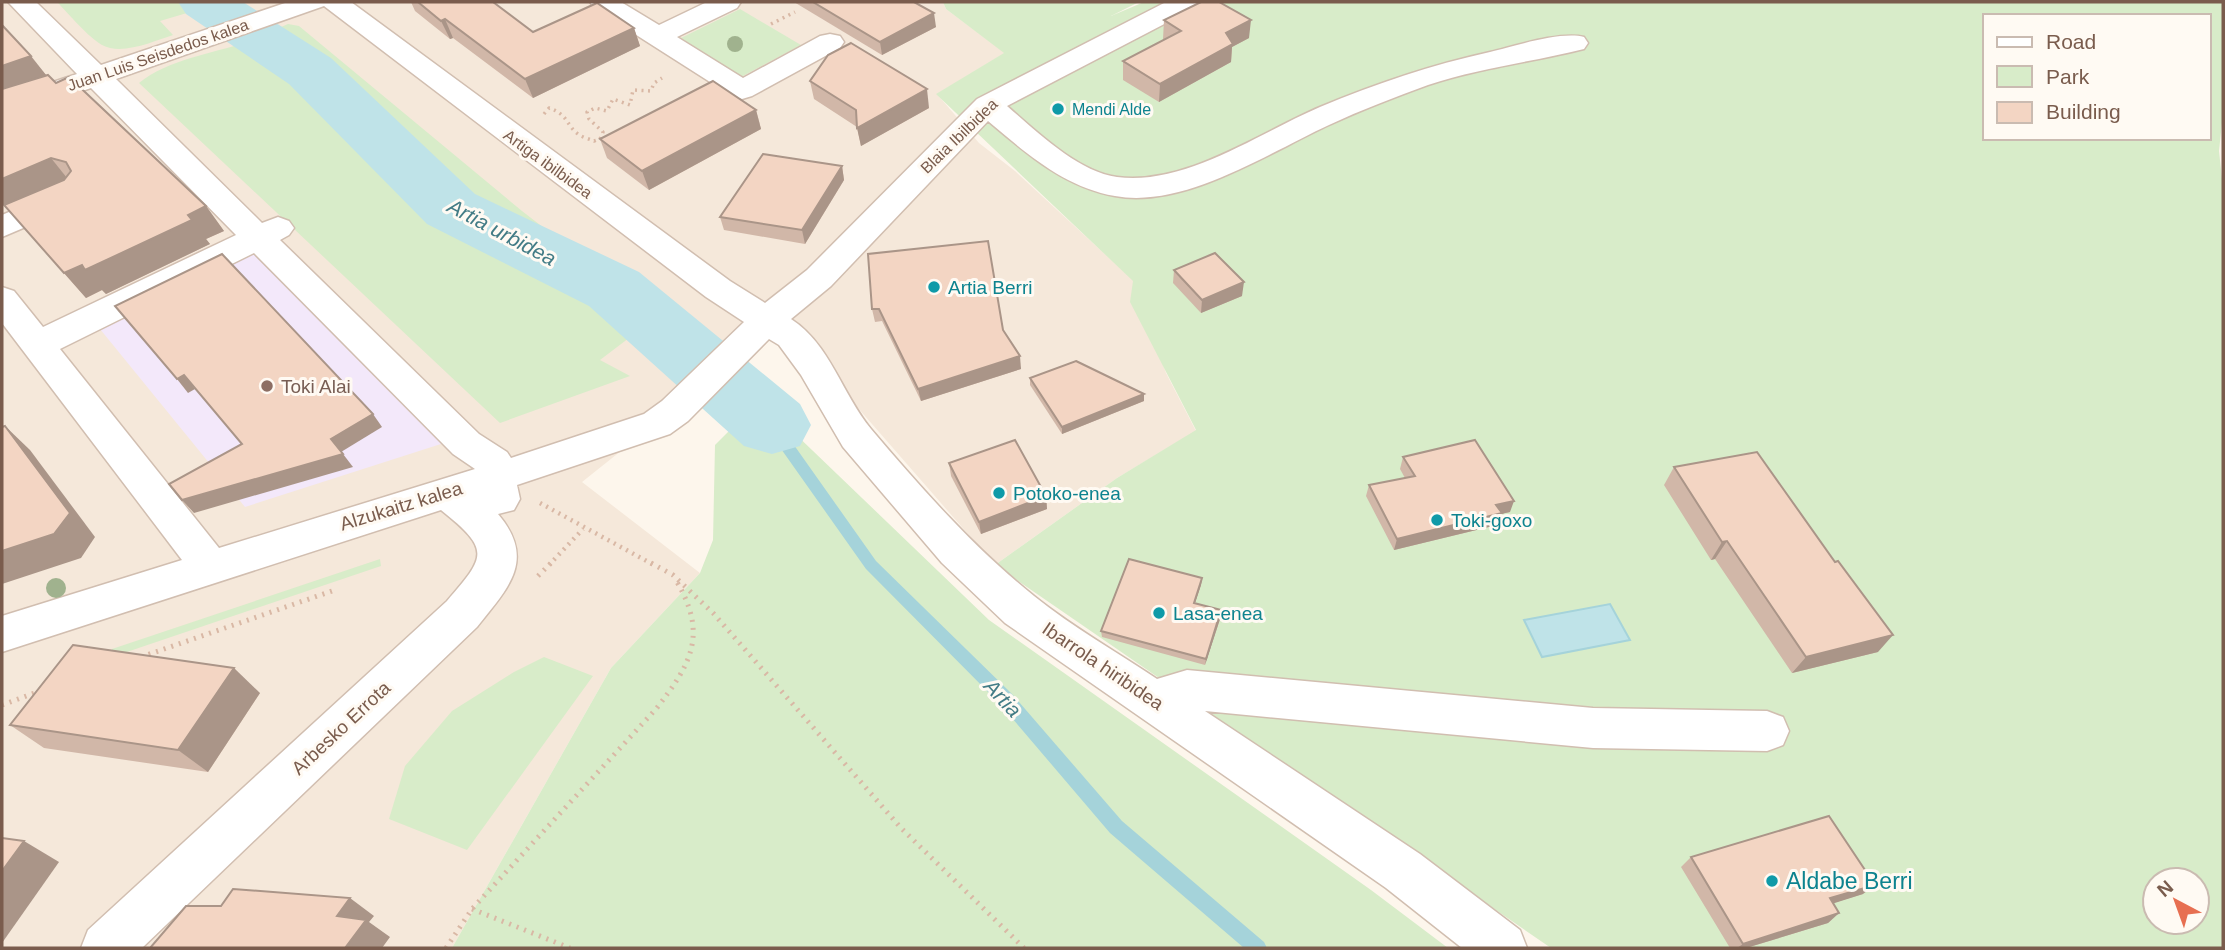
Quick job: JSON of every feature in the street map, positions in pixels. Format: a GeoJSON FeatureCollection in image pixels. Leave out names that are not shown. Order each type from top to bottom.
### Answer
{"type":"FeatureCollection","features":[{"type":"Feature","properties":{"kind":"street"},"geometry":{"type":"LineString","coordinates":[[20,2],[96,76],[268,233],[466,444],[494,462],[499,489]]}},
{"type":"Feature","properties":{"kind":"street","name":"Juan Luis Seisdedos kalea"},"geometry":{"type":"LineString","coordinates":[[2,109],[313,2]]}},
{"type":"Feature","properties":{"kind":"street","name":"Artiga ibilbidea"},"geometry":{"type":"LineString","coordinates":[[334,2],[718,289],[767,320]]}},
{"type":"Feature","properties":{"kind":"street"},"geometry":{"type":"LineString","coordinates":[[603,2],[742,90],[830,42]]}},
{"type":"Feature","properties":{"kind":"street"},"geometry":{"type":"LineString","coordinates":[[658,36],[728,2]]}},
{"type":"Feature","properties":{"kind":"street","name":"Blaia Ibilbidea"},"geometry":{"type":"LineString","coordinates":[[767,320],[819,278],[987,105],[1186,2]]}},
{"type":"Feature","properties":{"kind":"street"},"geometry":{"type":"LineString","coordinates":[[987,105],[1049,155],[1086,177],[1117,187],[1150,188],[1180,182],[1322,117],[1419,80],[1482,62],[1574,43]]}},
{"type":"Feature","properties":{"kind":"street"},"geometry":{"type":"LineString","coordinates":[[2,228],[72,195]]}},
{"type":"Feature","properties":{"kind":"street"},"geometry":{"type":"LineString","coordinates":[[37,345],[268,233]]}},
{"type":"Feature","properties":{"kind":"street"},"geometry":{"type":"LineString","coordinates":[[2,299],[210,566]]}},
{"type":"Feature","properties":{"kind":"street","name":"Alzukaitz kalea"},"geometry":{"type":"LineString","coordinates":[[2,634],[445,492],[499,489],[656,424],[675,411],[767,320]]}},
{"type":"Feature","properties":{"kind":"street","name":"Ibarrola hiribidea"},"geometry":{"type":"LineString","coordinates":[[767,320],[791,336],[814,366],[856,437],[956,551],[1020,610],[1403,871],[1502,948]]}},
{"type":"Feature","properties":{"kind":"street","name":"Arbesko Errota"},"geometry":{"type":"LineString","coordinates":[[106,948],[463,614],[482,589],[497,564],[495,541],[477,517],[445,492]]}},
{"type":"Feature","properties":{"kind":"street"},"geometry":{"type":"LineString","coordinates":[[1153,700],[1187,689],[1248,697],[1593,727],[1767,731]]}},
{"type":"Feature","properties":{"kind":"path"},"geometry":{"type":"LineString","coordinates":[[771,24],[796,12]]}},
{"type":"Feature","properties":{"kind":"path"},"geometry":{"type":"LineString","coordinates":[[550,121],[544,114],[547,110],[559,110],[570,120],[580,137],[594,141],[600,139],[603,132],[589,119],[587,112],[595,108],[607,111],[613,99],[630,106],[633,90],[651,91],[654,83],[662,78]]}},
{"type":"Feature","properties":{"kind":"path"},"geometry":{"type":"LineString","coordinates":[[538,502],[673,575],[713,614],[901,828],[1024,948]]}},
{"type":"Feature","properties":{"kind":"path"},"geometry":{"type":"LineString","coordinates":[[446,948],[472,909],[656,709],[682,676],[695,639],[692,608],[673,575]]}},
{"type":"Feature","properties":{"kind":"path"},"geometry":{"type":"LineString","coordinates":[[131,660],[332,591]]}},
{"type":"Feature","properties":{"kind":"path"},"geometry":{"type":"LineString","coordinates":[[2,705],[41,691]]}},
{"type":"Feature","properties":{"kind":"path"},"geometry":{"type":"LineString","coordinates":[[472,909],[570,948]]}},
{"type":"Feature","properties":{"kind":"shaded area"},"geometry":{"type":"Polygon","coordinates":[[[2,2],[943,2],[946,9],[1005,53],[937,94],[979,143],[1015,171],[1134,281],[1166,373],[1196,431],[1117,478],[995,565],[783,322],[582,482],[700,573],[611,668],[452,948],[2,948],[2,2]]]}},
{"type":"Feature","properties":{"kind":"shaded area","name":"Toki Alai"},"geometry":{"type":"Polygon","coordinates":[[[257,252],[444,443],[245,507],[100,329],[257,252]]]}},
{"type":"Feature","properties":{"kind":"green space"},"geometry":{"type":"Polygon","coordinates":[[[57,2],[224,2],[160,21],[173,35],[119,49],[102,45],[57,2]]]}},
{"type":"Feature","properties":{"kind":"green space"},"geometry":{"type":"Polygon","coordinates":[[[943,2],[1139,2],[1111,16],[1144,2],[2223,2],[2223,113],[2219,151],[2223,188],[2223,948],[1551,948],[995,565],[1117,478],[1196,430],[1130,302],[1133,281],[936,94],[1004,53],[946,9],[943,2]]]}},
{"type":"Feature","properties":{"kind":"green space"},"geometry":{"type":"Polygon","coordinates":[[[740,9],[801,45],[741,77],[681,38],[740,9]]]}},
{"type":"Feature","properties":{"kind":"green space"},"geometry":{"type":"Polygon","coordinates":[[[288,24],[299,26],[522,211],[658,316],[600,360],[630,376],[500,423],[139,83],[163,68],[247,42],[288,24]]]}},
{"type":"Feature","properties":{"kind":"green space"},"geometry":{"type":"Polygon","coordinates":[[[760,400],[989,620],[1371,890],[1448,948],[452,948],[611,668],[700,573],[713,540],[715,445],[760,400]]]}},
{"type":"Feature","properties":{"kind":"green space"},"geometry":{"type":"Polygon","coordinates":[[[380,559],[381,566],[112,657],[112,649],[380,559]]]}},
{"type":"Feature","properties":{"kind":"green space"},"geometry":{"type":"Polygon","coordinates":[[[544,657],[593,676],[467,850],[389,819],[405,766],[452,711],[514,672],[544,657]]]}},
{"type":"Feature","properties":{"kind":"water"},"geometry":{"type":"Polygon","coordinates":[[[1610,604],[1630,640],[1542,657],[1524,620],[1610,604]]]}},
{"type":"Feature","properties":{"kind":"building"},"geometry":{"type":"Polygon","coordinates":[[[418,2],[493,2],[533,32],[597,3],[634,28],[525,79],[418,2]]]}},
{"type":"Feature","properties":{"kind":"building"},"geometry":{"type":"Polygon","coordinates":[[[813,2],[914,2],[934,13],[880,42],[813,2]]]}},
{"type":"Feature","properties":{"kind":"building"},"geometry":{"type":"Polygon","coordinates":[[[1201,2],[1219,2],[1251,20],[1226,33],[1233,44],[1160,84],[1123,61],[1181,31],[1164,20],[1201,2]]]}},
{"type":"Feature","properties":{"kind":"building"},"geometry":{"type":"Polygon","coordinates":[[[2,25],[31,56],[2,66],[2,25]]]}},
{"type":"Feature","properties":{"kind":"building"},"geometry":{"type":"Polygon","coordinates":[[[851,43],[927,89],[857,128],[856,110],[810,81],[828,55],[851,43]]]}},
{"type":"Feature","properties":{"kind":"building"},"geometry":{"type":"Polygon","coordinates":[[[48,75],[56,83],[69,77],[206,206],[188,215],[192,220],[85,270],[82,265],[64,273],[4,205],[64,180],[71,171],[66,162],[51,158],[2,179],[2,89],[48,75]]]}},
{"type":"Feature","properties":{"kind":"building"},"geometry":{"type":"Polygon","coordinates":[[[713,81],[756,110],[642,171],[600,139],[713,81]]]}},
{"type":"Feature","properties":{"kind":"building"},"geometry":{"type":"Polygon","coordinates":[[[763,154],[842,166],[802,230],[720,217],[763,154]]]}},
{"type":"Feature","properties":{"kind":"building"},"geometry":{"type":"Polygon","coordinates":[[[988,241],[1003,330],[1020,356],[918,389],[879,309],[872,309],[868,254],[988,241]]]}},
{"type":"Feature","properties":{"kind":"building"},"geometry":{"type":"Polygon","coordinates":[[[1215,253],[1244,282],[1202,300],[1174,270],[1215,253]]]}},
{"type":"Feature","properties":{"kind":"building"},"geometry":{"type":"Polygon","coordinates":[[[222,254],[373,414],[331,439],[343,454],[182,500],[169,484],[242,444],[184,375],[177,379],[115,306],[222,254]]]}},
{"type":"Feature","properties":{"kind":"building"},"geometry":{"type":"Polygon","coordinates":[[[1076,361],[1144,394],[1062,427],[1030,378],[1076,361]]]}},
{"type":"Feature","properties":{"kind":"building"},"geometry":{"type":"Polygon","coordinates":[[[5,426],[70,513],[54,534],[2,551],[2,427],[5,426]]]}},
{"type":"Feature","properties":{"kind":"building","name":"Potoko-enea"},"geometry":{"type":"Polygon","coordinates":[[[1015,440],[1046,496],[979,522],[949,463],[1015,440]]]}},
{"type":"Feature","properties":{"kind":"building"},"geometry":{"type":"Polygon","coordinates":[[[1475,440],[1514,501],[1496,505],[1502,513],[1397,539],[1369,485],[1415,476],[1403,457],[1475,440]]]}},
{"type":"Feature","properties":{"kind":"building"},"geometry":{"type":"Polygon","coordinates":[[[1757,452],[1835,562],[1838,561],[1893,635],[1806,657],[1727,541],[1722,542],[1674,467],[1757,452]]]}},
{"type":"Feature","properties":{"kind":"building","name":"Lasa-enea"},"geometry":{"type":"Polygon","coordinates":[[[1129,559],[1202,578],[1194,603],[1221,610],[1206,659],[1101,631],[1129,559]]]}},
{"type":"Feature","properties":{"kind":"building"},"geometry":{"type":"Polygon","coordinates":[[[73,645],[234,668],[178,750],[10,725],[73,645]]]}},
{"type":"Feature","properties":{"kind":"building","name":"Aldabe Berri"},"geometry":{"type":"Polygon","coordinates":[[[1829,816],[1875,885],[1830,898],[1839,913],[1743,944],[1691,857],[1829,816]]]}},
{"type":"Feature","properties":{"kind":"building"},"geometry":{"type":"Polygon","coordinates":[[[2,838],[24,841],[2,871],[2,838]]]}},
{"type":"Feature","properties":{"kind":"building"},"geometry":{"type":"Polygon","coordinates":[[[233,889],[350,898],[337,916],[366,920],[345,948],[150,948],[186,906],[221,906],[233,889]]]}},
{"type":"Feature","properties":{"kind":"waterway","name":"Artia urbidea"},"geometry":{"type":"LineString","coordinates":[[206,2],[310,71],[451,209],[614,289],[772,425]]}},
{"type":"Feature","properties":{"kind":"waterway","name":"Artia"},"geometry":{"type":"LineString","coordinates":[[772,425],[871,565],[1006,699],[1116,827],[1258,948]]}},
{"type":"Feature","properties":{"kind":"place","name":"Mendi Alde"},"geometry":{"type":"Point","coordinates":[1058,109]}},
{"type":"Feature","properties":{"kind":"place","name":"Artia Berri"},"geometry":{"type":"Point","coordinates":[934,287]}},
{"type":"Feature","properties":{"kind":"place","name":"Toki Alai"},"geometry":{"type":"Point","coordinates":[267,386]}},
{"type":"Feature","properties":{"kind":"place","name":"Potoko-enea"},"geometry":{"type":"Point","coordinates":[999,493]}},
{"type":"Feature","properties":{"kind":"place","name":"Toki-goxo"},"geometry":{"type":"Point","coordinates":[1437,520]}},
{"type":"Feature","properties":{"kind":"place","name":"Lasa-enea"},"geometry":{"type":"Point","coordinates":[1159,613]}},
{"type":"Feature","properties":{"kind":"place","name":"Aldabe Berri"},"geometry":{"type":"Point","coordinates":[1772,881]}}]}
